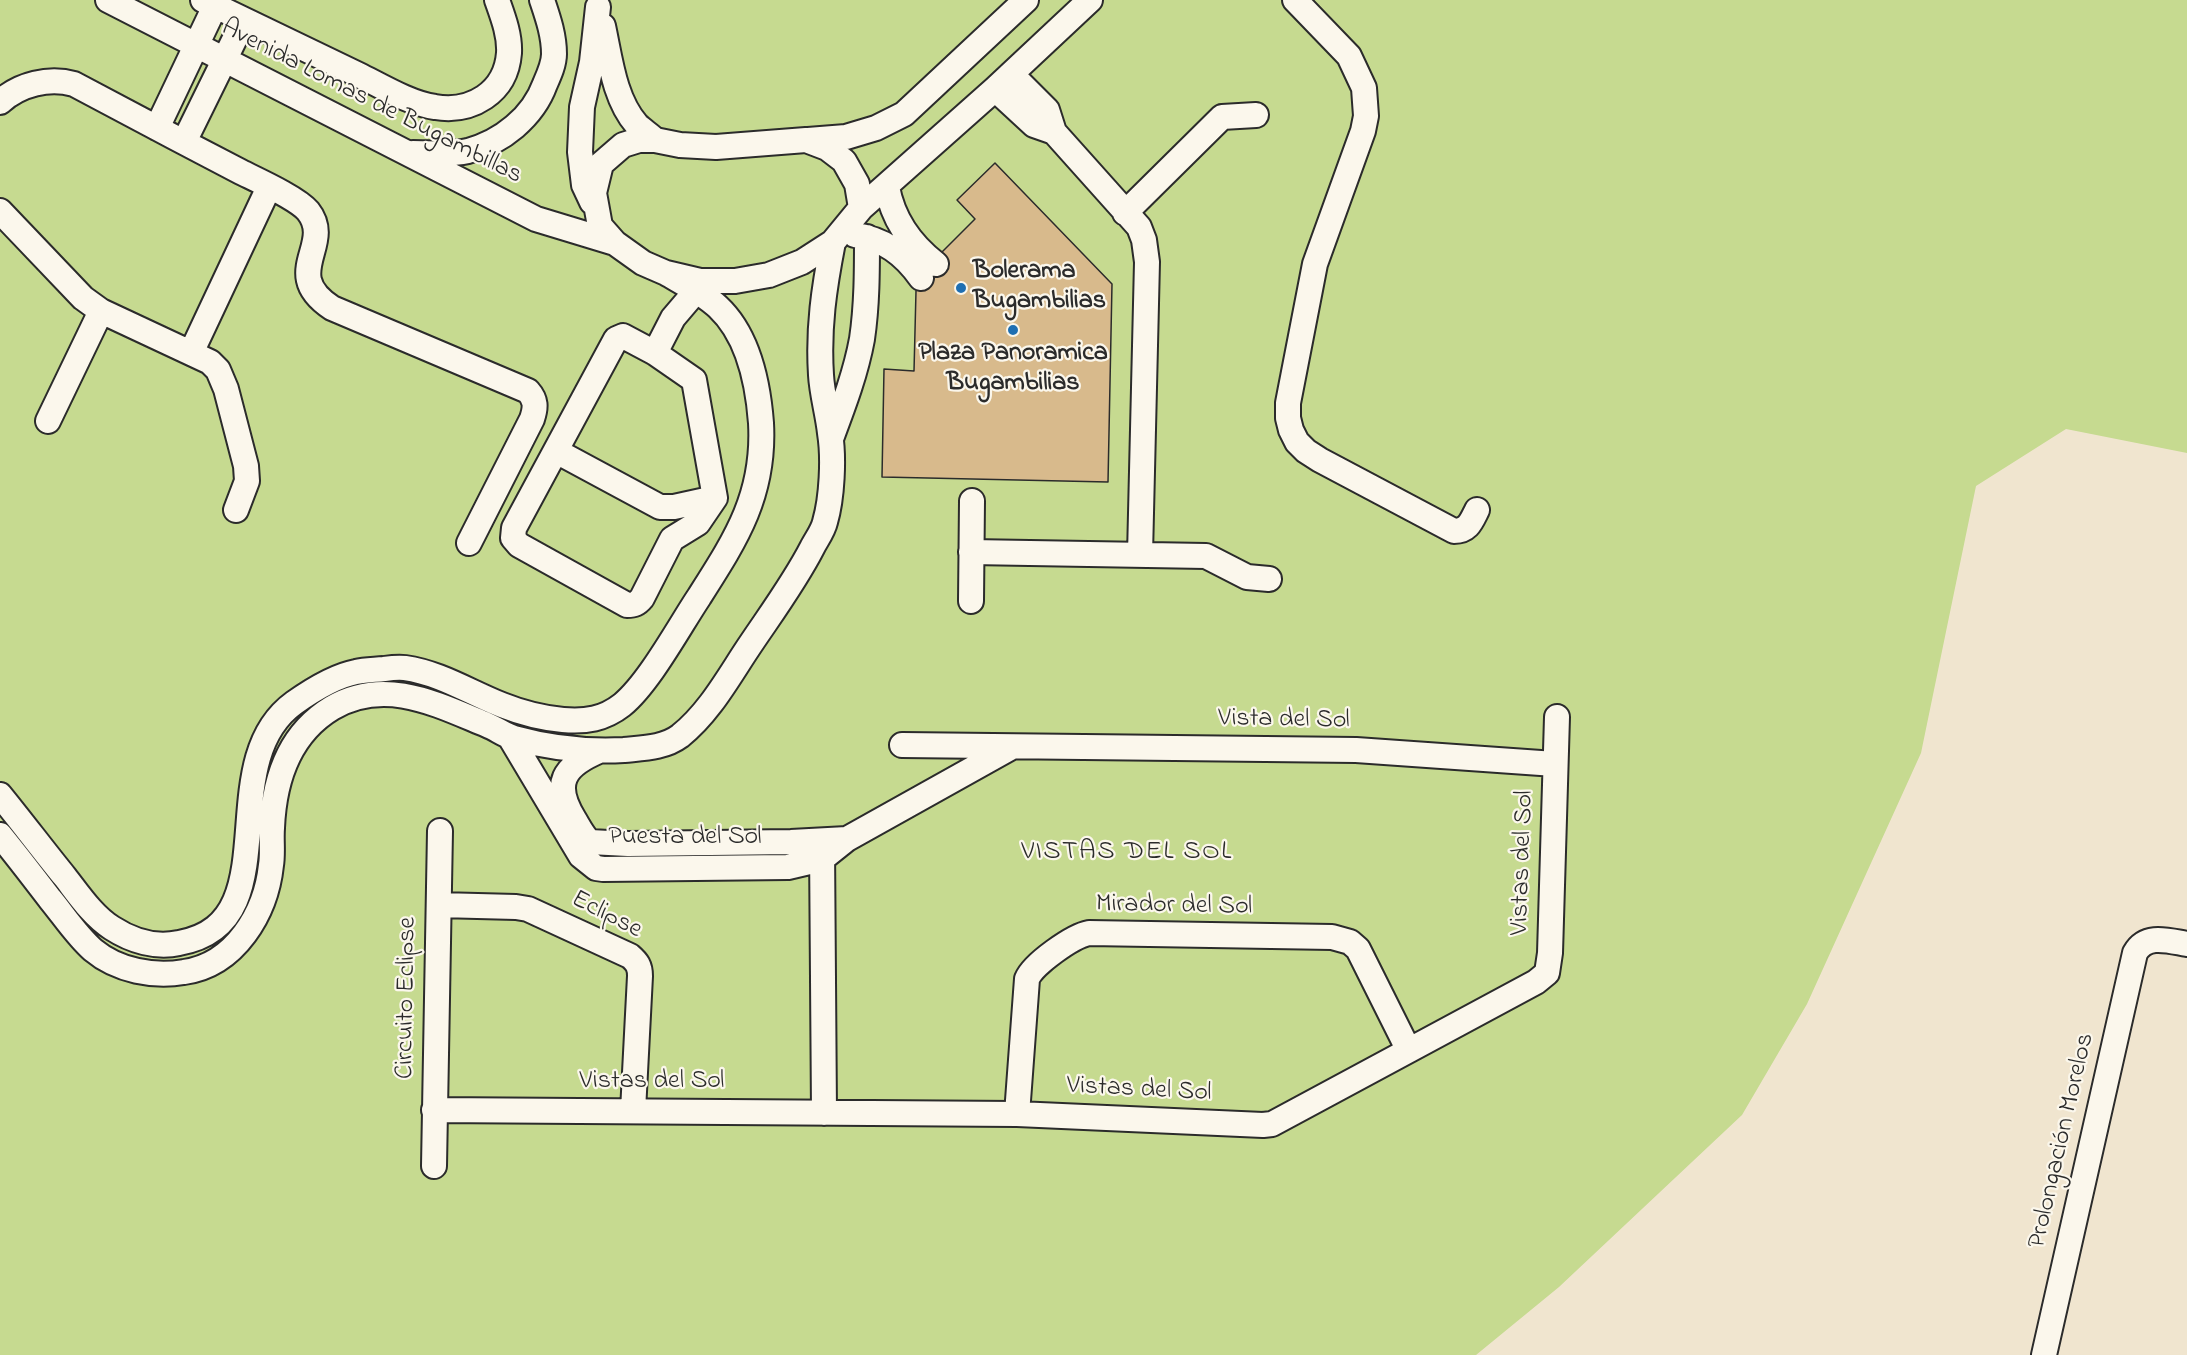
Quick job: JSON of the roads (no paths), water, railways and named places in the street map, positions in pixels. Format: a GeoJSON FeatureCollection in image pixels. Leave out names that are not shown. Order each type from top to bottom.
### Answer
{"type":"FeatureCollection","features":[{"type":"Feature","properties":{"kind":"street","name":"Avenida Lomas de Bugambillas"},"geometry":{"type":"LineString","coordinates":[[108,0],[536,219],[615,243]]}},
{"type":"Feature","properties":{"kind":"street"},"geometry":{"type":"LineString","coordinates":[[156,128],[196,46],[209,3],[398,94],[432,107],[455,109],[469,106],[485,97],[496,87],[505,71],[509,53],[506,28],[497,0]]}},
{"type":"Feature","properties":{"kind":"street"},"geometry":{"type":"LineString","coordinates":[[404,152],[440,154],[468,151],[514,128],[531,111],[542,92],[555,57],[553,37],[542,0]]}},
{"type":"Feature","properties":{"kind":"street"},"geometry":{"type":"LineString","coordinates":[[0,795],[89,908],[111,928],[152,945],[180,943],[207,934],[230,914],[243,882],[255,767],[265,736],[290,706],[316,689],[353,672],[402,667],[442,677],[501,705],[538,717],[577,721],[602,718],[624,704],[647,676],[721,562],[745,519],[758,480],[762,444],[754,374],[733,324],[718,307],[696,291],[666,273],[642,263],[615,243],[600,226],[594,193],[601,164],[623,145],[639,140],[716,147],[846,137],[876,128],[904,114],[1026,0]]}},
{"type":"Feature","properties":{"kind":"street"},"geometry":{"type":"LineString","coordinates":[[666,273],[700,281],[735,281],[770,275],[802,262],[837,238],[861,208],[887,187],[1090,0]]}},
{"type":"Feature","properties":{"kind":"street"},"geometry":{"type":"LineString","coordinates":[[1295,0],[1349,56],[1358,73],[1366,101],[1363,131],[1315,264],[1288,403],[1288,418],[1292,430],[1298,442],[1320,460],[1454,531],[1462,531],[1468,527],[1477,510]]}},
{"type":"Feature","properties":{"kind":"street"},"geometry":{"type":"LineString","coordinates":[[598,3],[612,71],[624,104],[637,124],[656,140]]}},
{"type":"Feature","properties":{"kind":"street"},"geometry":{"type":"LineString","coordinates":[[596,210],[584,185],[580,152],[582,107],[592,62],[598,3]]}},
{"type":"Feature","properties":{"kind":"street"},"geometry":{"type":"LineString","coordinates":[[184,142],[244,20]]}},
{"type":"Feature","properties":{"kind":"street"},"geometry":{"type":"LineString","coordinates":[[0,102],[8,94],[39,82],[63,81],[75,84],[269,187],[306,209],[316,227],[316,238],[307,264],[308,279],[321,301],[332,308],[528,391],[535,399],[535,410],[469,543]]}},
{"type":"Feature","properties":{"kind":"street"},"geometry":{"type":"LineString","coordinates":[[1003,81],[1034,125],[1054,132],[1139,227],[1144,240],[1147,262],[1140,555]]}},
{"type":"Feature","properties":{"kind":"street"},"geometry":{"type":"LineString","coordinates":[[178,83],[206,96]]}},
{"type":"Feature","properties":{"kind":"street"},"geometry":{"type":"LineString","coordinates":[[1125,213],[1222,117],[1256,115]]}},
{"type":"Feature","properties":{"kind":"street"},"geometry":{"type":"LineString","coordinates":[[806,140],[827,148],[844,161],[857,184],[861,208]]}},
{"type":"Feature","properties":{"kind":"street"},"geometry":{"type":"LineString","coordinates":[[191,353],[269,187]]}},
{"type":"Feature","properties":{"kind":"street"},"geometry":{"type":"LineString","coordinates":[[837,238],[867,237],[888,245],[928,271],[919,251],[904,233],[890,202],[887,187]]}},
{"type":"Feature","properties":{"kind":"street"},"geometry":{"type":"LineString","coordinates":[[0,212],[83,298],[101,311],[210,362],[218,370],[226,389],[246,466],[247,481],[236,510]]}},
{"type":"Feature","properties":{"kind":"street"},"geometry":{"type":"LineString","coordinates":[[831,438],[849,391],[862,341],[868,289],[867,237]]}},
{"type":"Feature","properties":{"kind":"street"},"geometry":{"type":"LineString","coordinates":[[0,835],[94,951],[126,968],[150,974],[170,975],[193,971],[220,959],[252,926],[271,866],[272,825],[286,757],[298,737],[315,720],[334,707],[363,696],[391,693],[415,697],[492,727],[510,737],[574,750],[648,748],[679,737],[706,709],[803,566],[825,524],[830,490],[831,438],[821,380],[819,332],[823,292],[837,238]]}},
{"type":"Feature","properties":{"kind":"street"},"geometry":{"type":"LineString","coordinates":[[655,353],[673,318],[696,291]]}},
{"type":"Feature","properties":{"kind":"street"},"geometry":{"type":"LineString","coordinates":[[48,421],[101,311]]}},
{"type":"Feature","properties":{"kind":"street"},"geometry":{"type":"LineString","coordinates":[[626,336],[655,353],[694,380],[715,498],[698,523],[672,539],[639,602],[627,604],[519,545],[513,538],[514,528],[616,339],[626,336]]}},
{"type":"Feature","properties":{"kind":"street"},"geometry":{"type":"LineString","coordinates":[[556,451],[660,507],[674,507],[715,498]]}},
{"type":"Feature","properties":{"kind":"street"},"geometry":{"type":"LineString","coordinates":[[971,601],[972,501]]}},
{"type":"Feature","properties":{"kind":"street"},"geometry":{"type":"LineString","coordinates":[[971,552],[1206,556],[1247,577],[1269,579]]}},
{"type":"Feature","properties":{"kind":"street","name":"Vistas del Sol"},"geometry":{"type":"LineString","coordinates":[[434,1110],[1017,1114],[1268,1125],[1536,982],[1547,972],[1550,953],[1557,717]]}},
{"type":"Feature","properties":{"kind":"street","name":"Puesta del Sol"},"geometry":{"type":"LineString","coordinates":[[510,737],[596,868],[788,867],[822,850]]}},
{"type":"Feature","properties":{"kind":"street","name":"Vista del Sol"},"geometry":{"type":"LineString","coordinates":[[902,745],[1356,750],[1556,764]]}},
{"type":"Feature","properties":{"kind":"street"},"geometry":{"type":"LineString","coordinates":[[824,1113],[822,850],[847,839],[1012,746]]}},
{"type":"Feature","properties":{"kind":"street","name":"Puesta del Sol"},"geometry":{"type":"LineString","coordinates":[[585,849],[565,800],[564,780],[575,763],[599,751]]}},
{"type":"Feature","properties":{"kind":"street","name":"Circuito Eclipse"},"geometry":{"type":"LineString","coordinates":[[434,1166],[440,831]]}},
{"type":"Feature","properties":{"kind":"street"},"geometry":{"type":"LineString","coordinates":[[628,844],[629,869]]}},
{"type":"Feature","properties":{"kind":"street","name":"Puesta del Sol"},"geometry":{"type":"LineString","coordinates":[[585,849],[628,844],[822,850]]}},
{"type":"Feature","properties":{"kind":"street","name":"Eclipse"},"geometry":{"type":"LineString","coordinates":[[439,905],[528,909],[635,960],[639,965],[640,976],[633,1112]]}},
{"type":"Feature","properties":{"kind":"street","name":"Mirador del Sol"},"geometry":{"type":"LineString","coordinates":[[1017,1114],[1027,979],[1034,967],[1074,939],[1089,933],[1332,938],[1350,942],[1364,958],[1408,1049]]}},
{"type":"Feature","properties":{"kind":"street","name":"Prolongación Morelos"},"geometry":{"type":"LineString","coordinates":[[2044,1355],[2135,952],[2144,942],[2152,940],[2187,944]]}},
{"type":"Feature","properties":{"kind":"place","name":"Bolerama Bugambilias"},"geometry":{"type":"Point","coordinates":[961,288]}},
{"type":"Feature","properties":{"kind":"place","name":"Plaza Panoramica Bugambilias"},"geometry":{"type":"Point","coordinates":[1013,330]}},
{"type":"Feature","properties":{"kind":"district","name":"VISTAS DEL SOL"},"geometry":{"type":"Point","coordinates":[1127,854]}}]}
